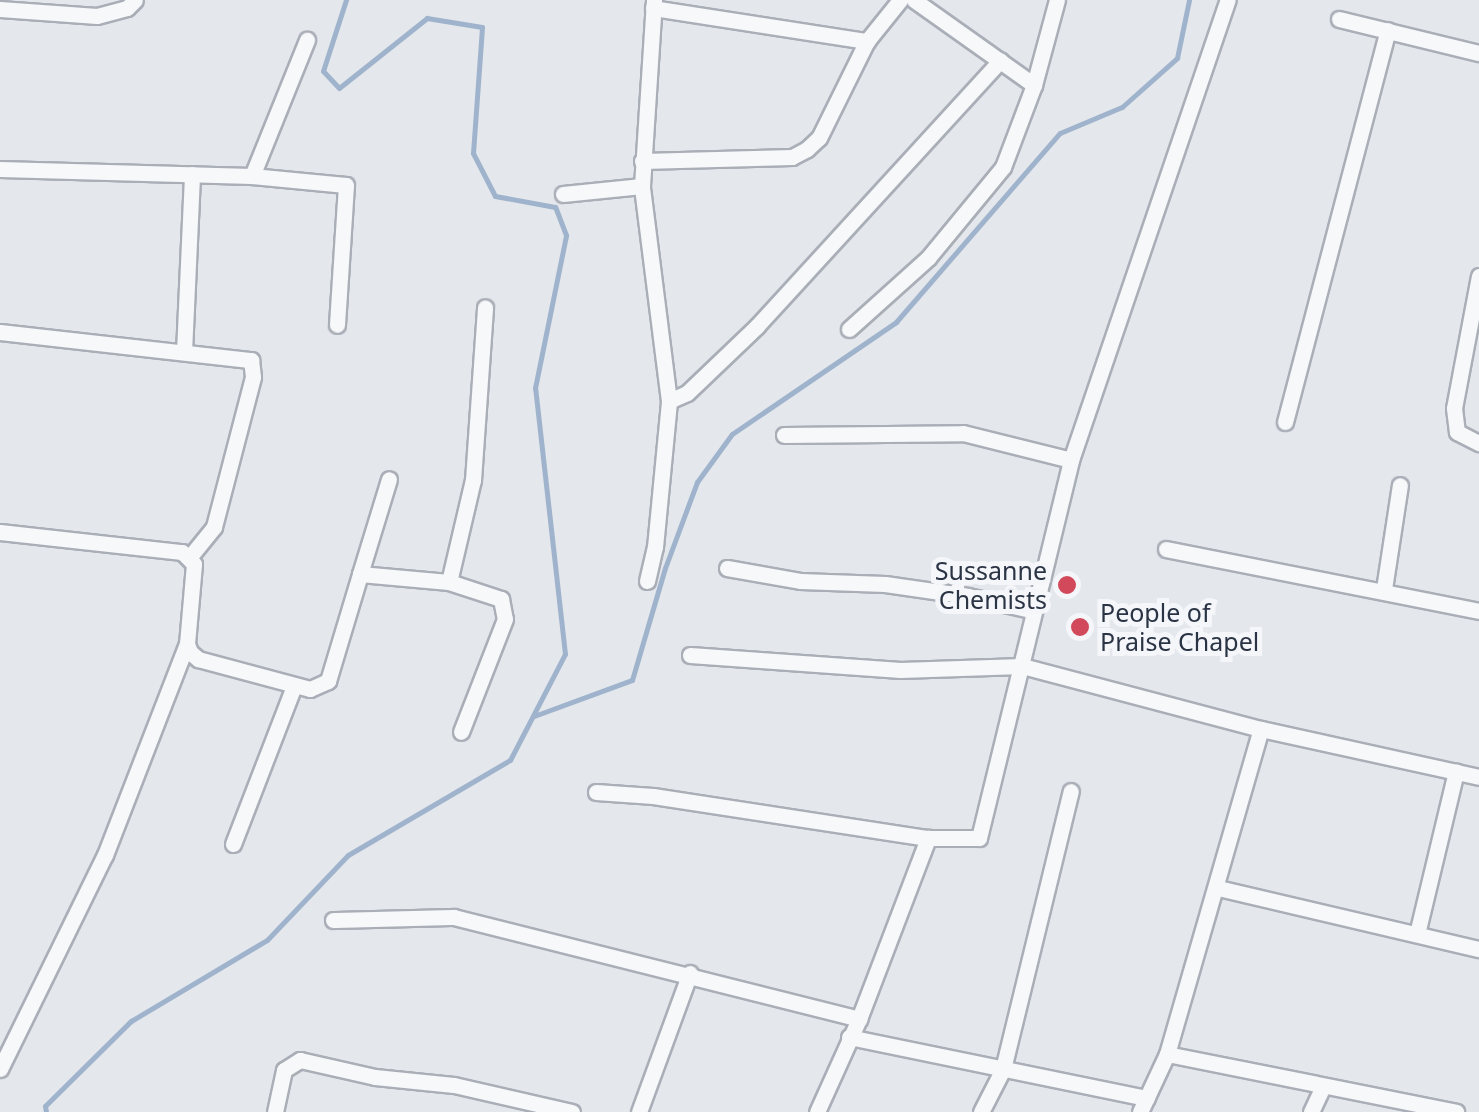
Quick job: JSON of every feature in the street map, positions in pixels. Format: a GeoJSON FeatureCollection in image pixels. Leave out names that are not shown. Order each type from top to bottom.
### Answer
{"type":"FeatureCollection","features":[{"type":"Feature","properties":{"kind":"street"},"geometry":{"type":"LineString","coordinates":[[0,9],[98,16],[127,8],[135,0]]}},
{"type":"Feature","properties":{"kind":"street"},"geometry":{"type":"LineString","coordinates":[[642,162],[792,156],[807,149],[819,138],[867,42],[900,0]]}},
{"type":"Feature","properties":{"kind":"street"},"geometry":{"type":"LineString","coordinates":[[914,0],[1034,85]]}},
{"type":"Feature","properties":{"kind":"street"},"geometry":{"type":"LineString","coordinates":[[848,329],[928,258],[1003,167],[1034,85],[1057,0]]}},
{"type":"Feature","properties":{"kind":"street"},"geometry":{"type":"LineString","coordinates":[[596,792],[653,796],[928,838],[979,838],[1022,666],[1031,610],[1071,460],[1228,0]]}},
{"type":"Feature","properties":{"kind":"street"},"geometry":{"type":"LineString","coordinates":[[646,580],[655,547],[669,401],[642,186],[654,4],[867,42]]}},
{"type":"Feature","properties":{"kind":"street"},"geometry":{"type":"LineString","coordinates":[[1339,19],[1479,52]]}},
{"type":"Feature","properties":{"kind":"street"},"geometry":{"type":"LineString","coordinates":[[1285,422],[1388,30]]}},
{"type":"Feature","properties":{"kind":"street"},"geometry":{"type":"LineString","coordinates":[[252,176],[307,40]]}},
{"type":"Feature","properties":{"kind":"street"},"geometry":{"type":"LineString","coordinates":[[669,401],[687,393],[756,326],[1000,61]]}},
{"type":"Feature","properties":{"kind":"street"},"geometry":{"type":"LineString","coordinates":[[0,168],[252,176],[346,185],[337,325]]}},
{"type":"Feature","properties":{"kind":"street"},"geometry":{"type":"LineString","coordinates":[[184,352],[192,174]]}},
{"type":"Feature","properties":{"kind":"street"},"geometry":{"type":"LineString","coordinates":[[563,194],[642,186]]}},
{"type":"Feature","properties":{"kind":"street"},"geometry":{"type":"LineString","coordinates":[[1479,276],[1454,408],[1458,432],[1479,443]]}},
{"type":"Feature","properties":{"kind":"street"},"geometry":{"type":"LineString","coordinates":[[449,582],[473,480],[485,307]]}},
{"type":"Feature","properties":{"kind":"street"},"geometry":{"type":"LineString","coordinates":[[0,332],[251,360],[253,377],[214,527],[190,556]]}},
{"type":"Feature","properties":{"kind":"street"},"geometry":{"type":"LineString","coordinates":[[784,435],[963,433],[1071,460]]}},
{"type":"Feature","properties":{"kind":"street"},"geometry":{"type":"LineString","coordinates":[[187,644],[198,659],[294,686],[310,690],[328,681],[390,479]]}},
{"type":"Feature","properties":{"kind":"street"},"geometry":{"type":"LineString","coordinates":[[1384,589],[1400,486]]}},
{"type":"Feature","properties":{"kind":"street"},"geometry":{"type":"LineString","coordinates":[[0,532],[190,556]]}},
{"type":"Feature","properties":{"kind":"street"},"geometry":{"type":"LineString","coordinates":[[1166,548],[1479,611]]}},
{"type":"Feature","properties":{"kind":"street"},"geometry":{"type":"LineString","coordinates":[[0,1069],[106,854],[187,644],[194,564],[190,556]]}},
{"type":"Feature","properties":{"kind":"street"},"geometry":{"type":"LineString","coordinates":[[727,568],[800,580],[885,584],[1031,610]]}},
{"type":"Feature","properties":{"kind":"street"},"geometry":{"type":"LineString","coordinates":[[360,574],[449,582],[501,598],[507,611],[461,732]]}},
{"type":"Feature","properties":{"kind":"street"},"geometry":{"type":"LineString","coordinates":[[690,656],[900,670],[1022,666],[1261,730],[1479,777]]}},
{"type":"Feature","properties":{"kind":"street"},"geometry":{"type":"LineString","coordinates":[[233,844],[294,686]]}},
{"type":"Feature","properties":{"kind":"street"},"geometry":{"type":"LineString","coordinates":[[849,1037],[1003,1068],[1144,1105],[1166,1054],[1218,888],[1261,730]]}},
{"type":"Feature","properties":{"kind":"street"},"geometry":{"type":"LineString","coordinates":[[1416,934],[1456,772]]}},
{"type":"Feature","properties":{"kind":"street"},"geometry":{"type":"LineString","coordinates":[[980,1112],[1003,1068],[1071,791]]}},
{"type":"Feature","properties":{"kind":"street"},"geometry":{"type":"LineString","coordinates":[[817,1112],[860,1019],[928,838]]}},
{"type":"Feature","properties":{"kind":"street"},"geometry":{"type":"LineString","coordinates":[[1218,888],[1479,948]]}},
{"type":"Feature","properties":{"kind":"street"},"geometry":{"type":"LineString","coordinates":[[333,920],[454,917],[690,973],[860,1019]]}},
{"type":"Feature","properties":{"kind":"street"},"geometry":{"type":"LineString","coordinates":[[639,1112],[690,973]]}},
{"type":"Feature","properties":{"kind":"street"},"geometry":{"type":"LineString","coordinates":[[1166,1054],[1456,1112]]}},
{"type":"Feature","properties":{"kind":"street"},"geometry":{"type":"LineString","coordinates":[[275,1112],[284,1070],[300,1060],[374,1077],[454,1085],[572,1112]]}},
{"type":"Feature","properties":{"kind":"street"},"geometry":{"type":"LineString","coordinates":[[1311,1112],[1323,1086]]}},
{"type":"Feature","properties":{"kind":"street"},"geometry":{"type":"LineString","coordinates":[[491,1112],[496,1095]]}},
{"type":"Feature","properties":{"kind":"waterway"},"geometry":{"type":"LineString","coordinates":[[46,1112],[45,1106],[131,1021],[267,940],[348,855],[510,760],[565,654],[535,388],[566,235],[555,207],[495,196],[473,153],[482,27],[427,18],[339,88],[323,71],[346,0]]}},
{"type":"Feature","properties":{"kind":"waterway"},"geometry":{"type":"LineString","coordinates":[[534,716],[632,680],[665,568],[697,482],[732,434],[896,322],[1060,133],[1122,107],[1177,58],[1189,0]]}},
{"type":"Feature","properties":{"kind":"place","name":"Sussanne Chemists"},"geometry":{"type":"Point","coordinates":[1067,585]}},
{"type":"Feature","properties":{"kind":"place","name":"People of Praise Chapel"},"geometry":{"type":"Point","coordinates":[1080,627]}}]}
